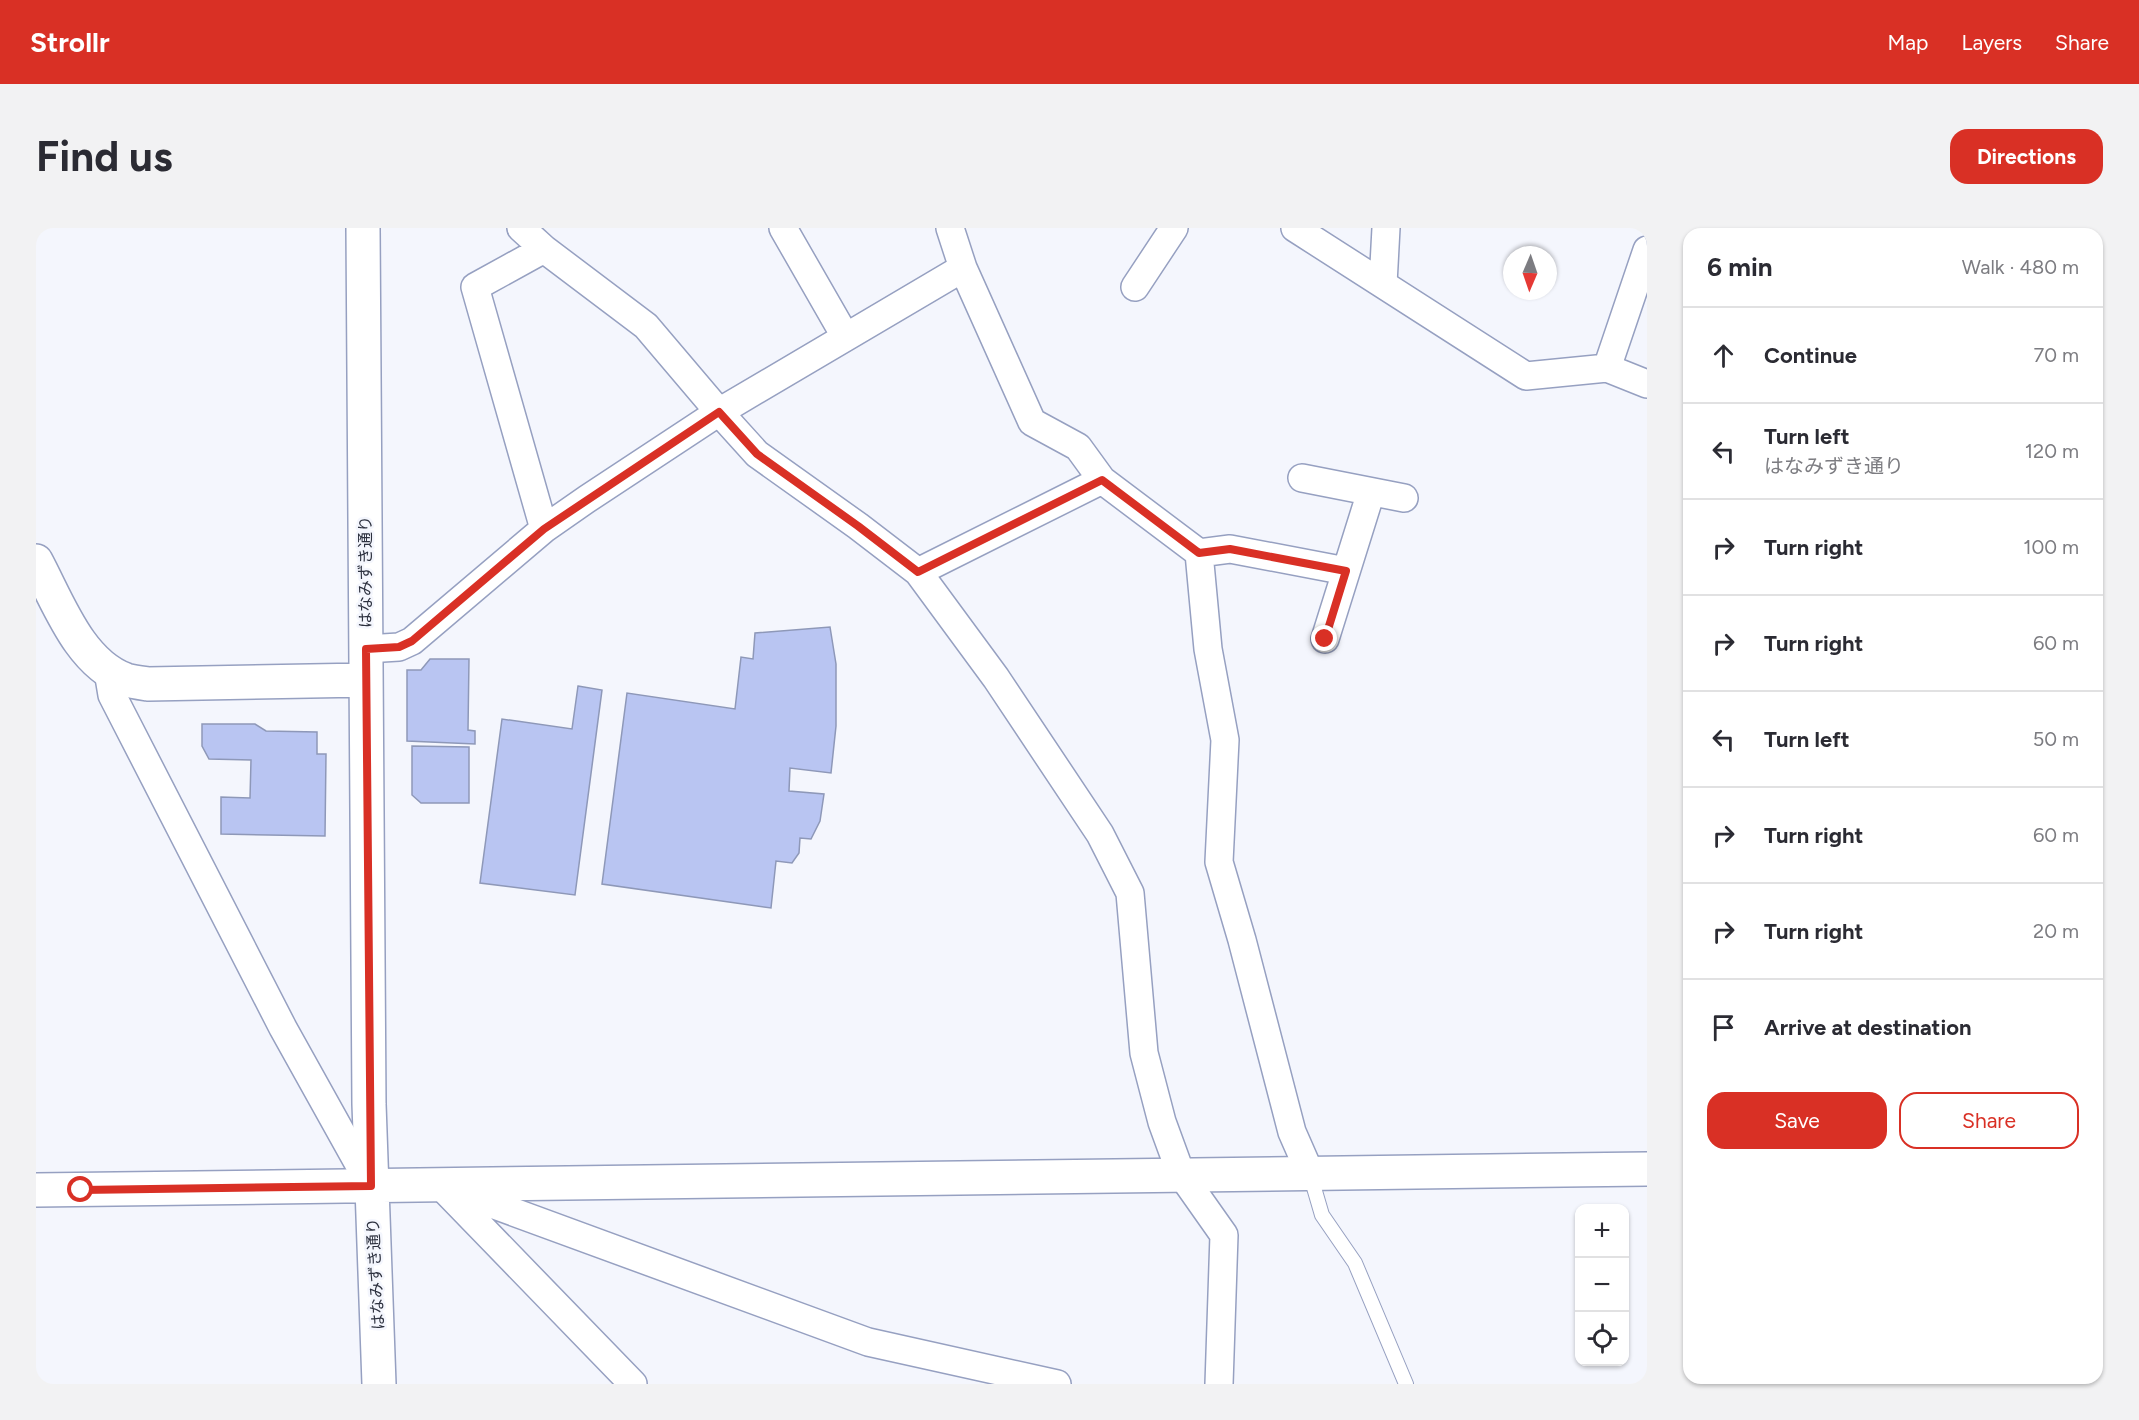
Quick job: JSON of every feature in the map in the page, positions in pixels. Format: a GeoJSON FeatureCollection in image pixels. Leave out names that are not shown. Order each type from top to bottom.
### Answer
{"type":"FeatureCollection","features":[{"type":"Feature","properties":{"kind":"street","name":"はなみずき通り"},"geometry":{"type":"LineString","coordinates":[[363,228],[371,1186],[380,1384]]}},
{"type":"Feature","properties":{"kind":"street"},"geometry":{"type":"LineString","coordinates":[[521,228],[544,249],[646,326],[757,454],[918,572],[996,678],[1100,834],[1130,893],[1144,1053],[1162,1122],[1181,1174],[1224,1235],[1219,1384]]}},
{"type":"Feature","properties":{"kind":"street"},"geometry":{"type":"LineString","coordinates":[[783,228],[845,336]]}},
{"type":"Feature","properties":{"kind":"street"},"geometry":{"type":"LineString","coordinates":[[950,228],[963,268],[1032,422],[1078,447],[1102,480],[1199,553],[1230,549],[1346,571]]}},
{"type":"Feature","properties":{"kind":"street"},"geometry":{"type":"LineString","coordinates":[[1135,288],[1174,228]]}},
{"type":"Feature","properties":{"kind":"street"},"geometry":{"type":"LineString","coordinates":[[1295,228],[1526,376],[1607,368],[1647,384]]}},
{"type":"Feature","properties":{"kind":"street"},"geometry":{"type":"LineString","coordinates":[[1383,284],[1386,228]]}},
{"type":"Feature","properties":{"kind":"street"},"geometry":{"type":"LineString","coordinates":[[544,249],[475,287],[544,529]]}},
{"type":"Feature","properties":{"kind":"street"},"geometry":{"type":"LineString","coordinates":[[1607,368],[1647,250]]}},
{"type":"Feature","properties":{"kind":"street"},"geometry":{"type":"LineString","coordinates":[[36,561],[90,657],[108,671],[126,680],[148,684],[366,665],[412,641],[544,529],[719,412],[963,268]]}},
{"type":"Feature","properties":{"kind":"street"},"geometry":{"type":"LineString","coordinates":[[1302,478],[1404,498]]}},
{"type":"Feature","properties":{"kind":"street"},"geometry":{"type":"LineString","coordinates":[[918,572],[1102,480]]}},
{"type":"Feature","properties":{"kind":"street"},"geometry":{"type":"LineString","coordinates":[[1325,639],[1371,492]]}},
{"type":"Feature","properties":{"kind":"street"},"geometry":{"type":"LineString","coordinates":[[1199,553],[1208,649],[1225,740],[1219,862],[1242,940],[1292,1132],[1310,1173]]}},
{"type":"Feature","properties":{"kind":"street"},"geometry":{"type":"LineString","coordinates":[[108,671],[112,695],[283,1028],[371,1186]]}},
{"type":"Feature","properties":{"kind":"street"},"geometry":{"type":"LineString","coordinates":[[36,1190],[1647,1169]]}},
{"type":"Feature","properties":{"kind":"street"},"geometry":{"type":"LineString","coordinates":[[440,1185],[633,1384]]}},
{"type":"Feature","properties":{"kind":"street"},"geometry":{"type":"LineString","coordinates":[[440,1185],[868,1342],[1057,1384]]}},
{"type":"Feature","properties":{"kind":"lane"},"geometry":{"type":"LineString","coordinates":[[1310,1173],[1322,1215],[1355,1263],[1406,1384]]}},
{"type":"Feature","properties":{"kind":"building"},"geometry":{"type":"Polygon","coordinates":[[[830,627],[836,664],[836,726],[831,773],[790,768],[789,791],[824,794],[820,821],[811,839],[800,838],[799,853],[792,863],[776,861],[771,908],[602,884],[627,693],[735,709],[741,657],[753,659],[755,633],[830,627]]]}},
{"type":"Feature","properties":{"kind":"building"},"geometry":{"type":"Polygon","coordinates":[[[430,659],[469,659],[468,730],[475,731],[475,744],[407,741],[407,670],[421,670],[430,659]]]}},
{"type":"Feature","properties":{"kind":"building"},"geometry":{"type":"Polygon","coordinates":[[[578,686],[602,690],[575,895],[480,883],[502,719],[572,729],[578,686]]]}},
{"type":"Feature","properties":{"kind":"building"},"geometry":{"type":"Polygon","coordinates":[[[202,724],[255,724],[266,731],[317,732],[317,754],[326,754],[325,836],[221,834],[221,797],[250,798],[251,760],[209,759],[202,746],[202,724]]]}},
{"type":"Feature","properties":{"kind":"building"},"geometry":{"type":"Polygon","coordinates":[[[412,746],[469,747],[469,803],[421,803],[412,795],[412,746]]]}},
{"type":"Feature","properties":{"kind":"route"},"geometry":{"type":"LineString","coordinates":[[81,1190],[371,1186],[366,649],[399,647],[412,641],[544,529],[587,498],[719,412],[757,454],[918,572],[1102,480],[1199,553],[1230,549],[1346,571],[1325,639]]}}]}
